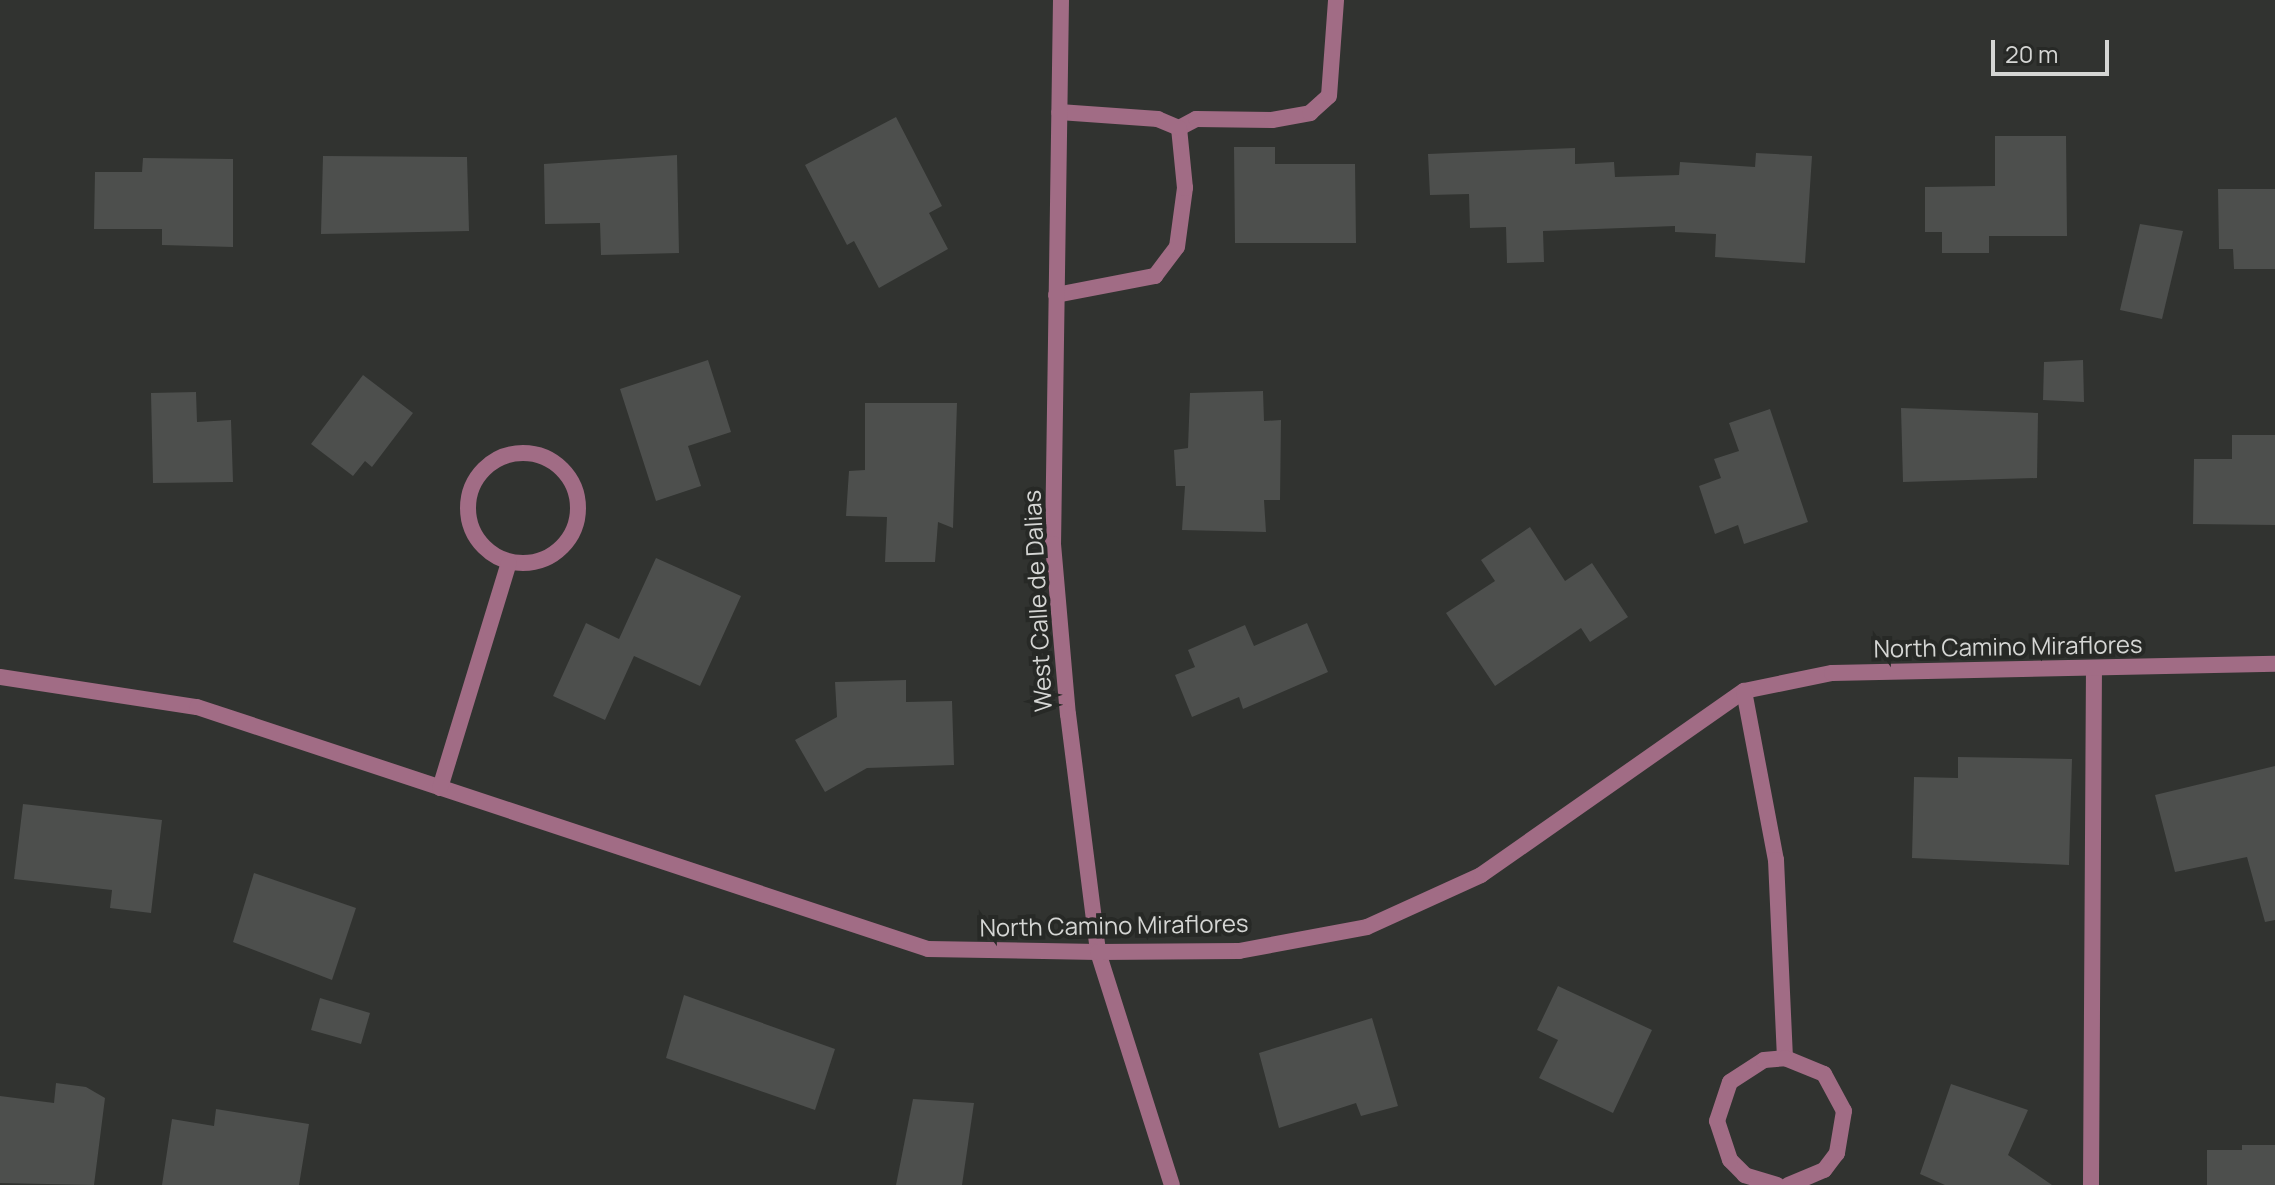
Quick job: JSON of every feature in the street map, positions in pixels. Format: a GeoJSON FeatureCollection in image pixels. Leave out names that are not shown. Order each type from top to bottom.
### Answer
{"type":"FeatureCollection","features":[{"type":"Feature","properties":{"kind":"street","name":"West Calle de Dalias"},"geometry":{"type":"LineString","coordinates":[[1061,0],[1053,544],[1098,952],[1172,1185]]}},
{"type":"Feature","properties":{"kind":"street"},"geometry":{"type":"LineString","coordinates":[[1179,128],[1196,119],[1310,113],[1329,96],[1336,0]]}},
{"type":"Feature","properties":{"kind":"street"},"geometry":{"type":"LineString","coordinates":[[1059,112],[1158,119],[1179,128]]}},
{"type":"Feature","properties":{"kind":"street"},"geometry":{"type":"LineString","coordinates":[[1056,295],[1155,276],[1177,247],[1185,188],[1179,128]]}},
{"type":"Feature","properties":{"kind":"street"},"geometry":{"type":"LineString","coordinates":[[527,452],[544,456],[559,465],[578,496],[574,531],[550,556],[509,563],[473,530],[470,493],[491,462],[527,452]]}},
{"type":"Feature","properties":{"kind":"street"},"geometry":{"type":"LineString","coordinates":[[440,788],[509,563]]}},
{"type":"Feature","properties":{"kind":"street","name":"North Camino Miraflores"},"geometry":{"type":"LineString","coordinates":[[0,677],[197,707],[928,949],[1098,952],[1239,951],[1367,927],[1481,875],[1744,691],[1832,673],[2275,664]]}},
{"type":"Feature","properties":{"kind":"street"},"geometry":{"type":"LineString","coordinates":[[2091,1185],[2094,668]]}},
{"type":"Feature","properties":{"kind":"street"},"geometry":{"type":"LineString","coordinates":[[1744,691],[1776,860],[1785,1058]]}},
{"type":"Feature","properties":{"kind":"street"},"geometry":{"type":"LineString","coordinates":[[1777,1185],[1745,1175],[1730,1160],[1717,1121],[1730,1082],[1764,1060],[1785,1058],[1824,1074],[1844,1111],[1837,1153],[1824,1170],[1788,1185]]}},
{"type":"Feature","properties":{"kind":"building"},"geometry":{"type":"Polygon","coordinates":[[[896,117],[942,206],[929,213],[948,249],[879,288],[854,241],[847,245],[805,165],[896,117]]]}},
{"type":"Feature","properties":{"kind":"building"},"geometry":{"type":"Polygon","coordinates":[[[1995,136],[2066,136],[2067,236],[1989,236],[1989,253],[1942,253],[1942,232],[1925,232],[1925,187],[1995,186],[1995,136]]]}},
{"type":"Feature","properties":{"kind":"building"},"geometry":{"type":"Polygon","coordinates":[[[1234,147],[1275,147],[1275,164],[1355,164],[1356,243],[1235,243],[1234,147]]]}},
{"type":"Feature","properties":{"kind":"building"},"geometry":{"type":"Polygon","coordinates":[[[1575,148],[1575,164],[1614,162],[1615,177],[1679,175],[1680,162],[1755,167],[1756,153],[1812,156],[1805,263],[1715,257],[1716,234],[1675,232],[1675,226],[1543,231],[1544,262],[1507,263],[1506,227],[1470,228],[1469,194],[1430,195],[1428,154],[1575,148]]]}},
{"type":"Feature","properties":{"kind":"building"},"geometry":{"type":"Polygon","coordinates":[[[677,155],[679,253],[601,255],[600,223],[545,224],[544,164],[677,155]]]}},
{"type":"Feature","properties":{"kind":"building"},"geometry":{"type":"Polygon","coordinates":[[[323,156],[467,157],[469,231],[321,234],[323,156]]]}},
{"type":"Feature","properties":{"kind":"building"},"geometry":{"type":"Polygon","coordinates":[[[143,158],[233,159],[233,247],[162,245],[162,229],[94,229],[95,172],[142,172],[143,158]]]}},
{"type":"Feature","properties":{"kind":"building"},"geometry":{"type":"Polygon","coordinates":[[[2218,189],[2275,189],[2275,269],[2234,269],[2233,249],[2219,249],[2218,189]]]}},
{"type":"Feature","properties":{"kind":"building"},"geometry":{"type":"Polygon","coordinates":[[[2140,224],[2183,231],[2162,319],[2120,310],[2140,224]]]}},
{"type":"Feature","properties":{"kind":"building"},"geometry":{"type":"Polygon","coordinates":[[[708,360],[731,432],[688,446],[701,486],[656,501],[620,389],[708,360]]]}},
{"type":"Feature","properties":{"kind":"building"},"geometry":{"type":"Polygon","coordinates":[[[2083,360],[2084,402],[2043,400],[2044,362],[2083,360]]]}},
{"type":"Feature","properties":{"kind":"building"},"geometry":{"type":"Polygon","coordinates":[[[363,375],[413,413],[372,467],[365,461],[353,476],[311,444],[363,375]]]}},
{"type":"Feature","properties":{"kind":"building"},"geometry":{"type":"Polygon","coordinates":[[[1263,391],[1264,421],[1281,420],[1280,500],[1264,500],[1266,532],[1182,530],[1185,486],[1176,486],[1174,450],[1188,448],[1190,393],[1263,391]]]}},
{"type":"Feature","properties":{"kind":"building"},"geometry":{"type":"Polygon","coordinates":[[[196,392],[197,422],[231,420],[233,482],[153,483],[151,393],[196,392]]]}},
{"type":"Feature","properties":{"kind":"building"},"geometry":{"type":"Polygon","coordinates":[[[865,403],[957,403],[953,528],[938,522],[935,562],[885,562],[887,517],[846,516],[849,471],[865,470],[865,403]]]}},
{"type":"Feature","properties":{"kind":"building"},"geometry":{"type":"Polygon","coordinates":[[[1901,408],[2038,413],[2037,478],[1903,482],[1901,408]]]}},
{"type":"Feature","properties":{"kind":"building"},"geometry":{"type":"Polygon","coordinates":[[[1770,409],[1808,522],[1744,544],[1738,525],[1715,534],[1699,486],[1721,478],[1714,459],[1739,451],[1729,423],[1770,409]]]}},
{"type":"Feature","properties":{"kind":"building"},"geometry":{"type":"Polygon","coordinates":[[[2232,435],[2275,435],[2275,525],[2193,524],[2194,459],[2232,459],[2232,435]]]}},
{"type":"Feature","properties":{"kind":"building"},"geometry":{"type":"Polygon","coordinates":[[[1530,527],[1565,581],[1592,563],[1628,617],[1590,642],[1581,628],[1495,686],[1446,613],[1495,581],[1481,560],[1530,527]]]}},
{"type":"Feature","properties":{"kind":"building"},"geometry":{"type":"Polygon","coordinates":[[[656,558],[741,596],[700,686],[634,656],[605,720],[553,696],[586,623],[619,639],[656,558]]]}},
{"type":"Feature","properties":{"kind":"building"},"geometry":{"type":"Polygon","coordinates":[[[1307,623],[1328,672],[1243,709],[1239,697],[1192,717],[1175,675],[1195,667],[1188,650],[1245,625],[1254,646],[1307,623]]]}},
{"type":"Feature","properties":{"kind":"building"},"geometry":{"type":"Polygon","coordinates":[[[906,680],[906,702],[952,701],[954,765],[867,768],[825,792],[795,740],[837,717],[835,682],[906,680]]]}},
{"type":"Feature","properties":{"kind":"building"},"geometry":{"type":"Polygon","coordinates":[[[1958,757],[2072,759],[2069,865],[1912,858],[1914,777],[1958,778],[1958,757]]]}},
{"type":"Feature","properties":{"kind":"building"},"geometry":{"type":"Polygon","coordinates":[[[2275,766],[2275,920],[2265,922],[2247,857],[2175,872],[2155,795],[2275,766]]]}},
{"type":"Feature","properties":{"kind":"building"},"geometry":{"type":"Polygon","coordinates":[[[23,804],[162,820],[151,913],[110,908],[112,890],[14,879],[23,804]]]}},
{"type":"Feature","properties":{"kind":"building"},"geometry":{"type":"Polygon","coordinates":[[[254,873],[356,908],[332,980],[233,942],[254,873]]]}},
{"type":"Feature","properties":{"kind":"building"},"geometry":{"type":"Polygon","coordinates":[[[1558,986],[1652,1030],[1613,1113],[1539,1078],[1558,1040],[1537,1030],[1558,986]]]}},
{"type":"Feature","properties":{"kind":"building"},"geometry":{"type":"Polygon","coordinates":[[[684,995],[835,1049],[815,1110],[666,1058],[684,995]]]}},
{"type":"Feature","properties":{"kind":"building"},"geometry":{"type":"Polygon","coordinates":[[[320,998],[370,1013],[361,1044],[311,1030],[320,998]]]}},
{"type":"Feature","properties":{"kind":"building"},"geometry":{"type":"Polygon","coordinates":[[[1372,1018],[1398,1106],[1361,1116],[1356,1103],[1279,1128],[1259,1053],[1372,1018]]]}},
{"type":"Feature","properties":{"kind":"building"},"geometry":{"type":"Polygon","coordinates":[[[56,1083],[86,1087],[105,1098],[94,1185],[0,1183],[0,1096],[54,1103],[56,1083]]]}},
{"type":"Feature","properties":{"kind":"building"},"geometry":{"type":"Polygon","coordinates":[[[1951,1084],[2028,1110],[2008,1155],[2052,1185],[1945,1185],[1920,1174],[1951,1084]]]}},
{"type":"Feature","properties":{"kind":"building"},"geometry":{"type":"Polygon","coordinates":[[[913,1099],[974,1103],[962,1185],[896,1185],[913,1099]]]}},
{"type":"Feature","properties":{"kind":"building"},"geometry":{"type":"Polygon","coordinates":[[[216,1109],[309,1124],[299,1185],[162,1185],[172,1119],[214,1126],[216,1109]]]}},
{"type":"Feature","properties":{"kind":"building"},"geometry":{"type":"Polygon","coordinates":[[[2242,1145],[2275,1145],[2275,1185],[2207,1185],[2207,1150],[2242,1150],[2242,1145]]]}}]}
